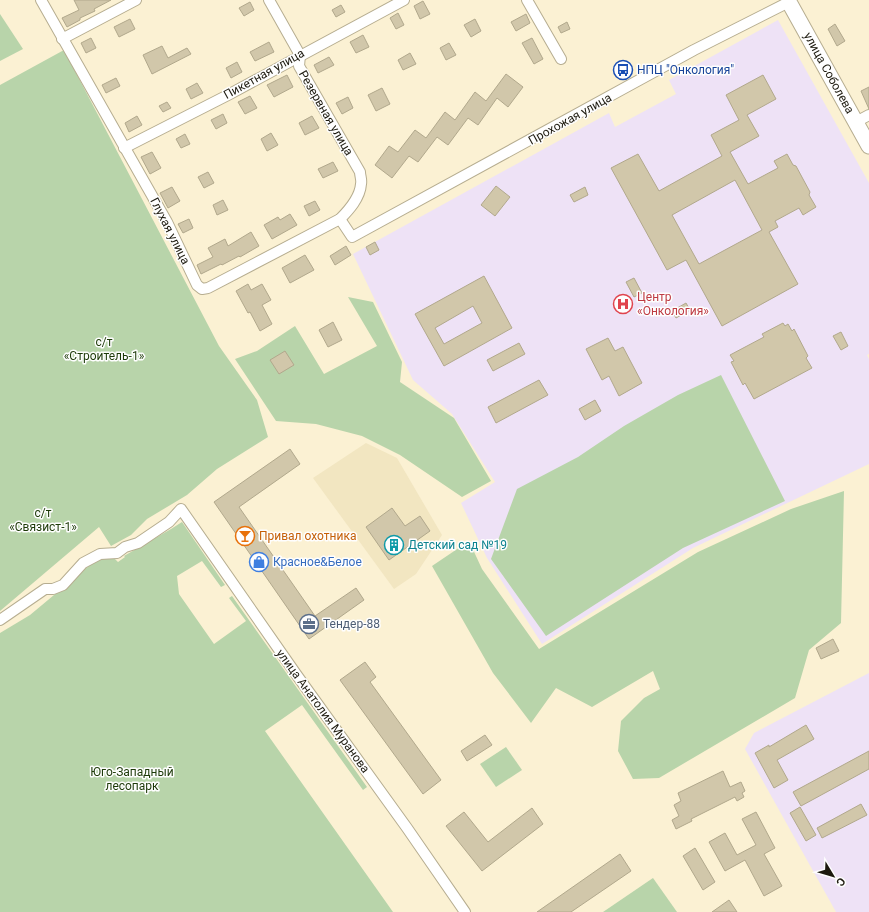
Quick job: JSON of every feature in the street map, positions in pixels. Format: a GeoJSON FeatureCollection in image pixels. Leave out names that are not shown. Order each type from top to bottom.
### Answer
{"type":"FeatureCollection","features":[{"type":"Feature","properties":{"kind":"street","name":"Глухая улица"},"geometry":{"type":"LineString","coordinates":[[41,0],[167,222],[197,285],[202,289],[208,288],[340,219],[350,209],[356,200],[362,184]]}},
{"type":"Feature","properties":{"kind":"street"},"geometry":{"type":"LineString","coordinates":[[62,39],[136,0]]}},
{"type":"Feature","properties":{"kind":"street","name":"Резервная улица"},"geometry":{"type":"LineString","coordinates":[[269,0],[300,55],[298,66],[360,172],[362,184]]}},
{"type":"Feature","properties":{"kind":"street","name":"Пикетная улица"},"geometry":{"type":"LineString","coordinates":[[124,148],[228,95],[404,0]]}},
{"type":"Feature","properties":{"kind":"street"},"geometry":{"type":"LineString","coordinates":[[527,0],[561,59]]}},
{"type":"Feature","properties":{"kind":"street","name":"улица Соболева"},"geometry":{"type":"LineString","coordinates":[[788,1],[862,118],[869,146]]}},
{"type":"Feature","properties":{"kind":"street","name":"Прохожая улица"},"geometry":{"type":"LineString","coordinates":[[340,219],[352,238],[694,50],[788,1]]}},
{"type":"Feature","properties":{"kind":"street","name":"улица Анатолия Муранова"},"geometry":{"type":"LineString","coordinates":[[0,620],[45,589],[53,590],[63,585],[83,563],[100,554],[117,552],[125,547],[138,543],[169,522],[182,509],[296,674],[407,828],[465,912]]}},
{"type":"Feature","properties":{"kind":"shaded area","name":"Центр «Онкология»"},"geometry":{"type":"Polygon","coordinates":[[[778,20],[869,183],[869,354],[867,355],[869,359],[869,464],[693,548],[542,644],[487,558],[461,503],[495,482],[452,414],[413,380],[353,254],[609,113],[615,127],[676,94],[669,80],[778,20]]]}},
{"type":"Feature","properties":{"kind":"shaded area"},"geometry":{"type":"Polygon","coordinates":[[[366,443],[397,458],[442,535],[416,574],[394,589],[313,478],[366,443]]]}},
{"type":"Feature","properties":{"kind":"shaded area"},"geometry":{"type":"Polygon","coordinates":[[[869,673],[869,912],[836,912],[745,749],[754,733],[869,673]]]}},
{"type":"Feature","properties":{"kind":"green space"},"geometry":{"type":"Polygon","coordinates":[[[0,14],[23,49],[0,61],[0,14]]]}},
{"type":"Feature","properties":{"kind":"green space","name":"с/т «Строитель-1»"},"geometry":{"type":"Polygon","coordinates":[[[64,50],[219,346],[257,400],[268,437],[217,469],[187,495],[147,519],[131,535],[111,546],[99,527],[0,611],[0,85],[64,50]]]}},
{"type":"Feature","properties":{"kind":"green space"},"geometry":{"type":"Polygon","coordinates":[[[348,297],[373,302],[402,362],[400,382],[454,418],[491,481],[462,497],[400,455],[362,436],[316,424],[276,421],[235,359],[257,351],[295,326],[324,374],[377,346],[348,297]]]}},
{"type":"Feature","properties":{"kind":"green space"},"geometry":{"type":"Polygon","coordinates":[[[721,375],[785,501],[683,548],[546,636],[491,559],[517,489],[578,457],[624,426],[678,395],[721,375]]]}},
{"type":"Feature","properties":{"kind":"green space"},"geometry":{"type":"Polygon","coordinates":[[[844,491],[841,623],[809,650],[795,698],[659,778],[633,779],[618,751],[621,721],[644,698],[660,689],[653,671],[592,707],[556,688],[531,723],[493,673],[432,566],[469,541],[482,569],[539,649],[698,552],[791,509],[844,491]]]}},
{"type":"Feature","properties":{"kind":"green space","name":"Юго-Западный лесопарк"},"geometry":{"type":"Polygon","coordinates":[[[182,522],[225,585],[221,587],[202,561],[177,576],[179,594],[214,644],[246,621],[229,598],[232,596],[367,787],[363,790],[302,705],[265,731],[393,912],[0,912],[0,633],[30,615],[96,560],[113,557],[118,562],[125,557],[124,556],[182,522]]]}},
{"type":"Feature","properties":{"kind":"green space"},"geometry":{"type":"Polygon","coordinates":[[[506,747],[522,770],[496,787],[480,764],[506,747]]]}},
{"type":"Feature","properties":{"kind":"green space"},"geometry":{"type":"Polygon","coordinates":[[[653,878],[677,912],[603,912],[653,878]]]}},
{"type":"Feature","properties":{"kind":"building"},"geometry":{"type":"Polygon","coordinates":[[[74,0],[111,0],[94,9],[95,11],[80,18],[80,20],[67,27],[62,18],[79,10],[74,0]]]}},
{"type":"Feature","properties":{"kind":"building"},"geometry":{"type":"Polygon","coordinates":[[[423,1],[430,14],[420,19],[414,6],[423,1]]]}},
{"type":"Feature","properties":{"kind":"building"},"geometry":{"type":"Polygon","coordinates":[[[250,2],[254,10],[244,16],[239,8],[250,2]]]}},
{"type":"Feature","properties":{"kind":"building"},"geometry":{"type":"Polygon","coordinates":[[[341,5],[345,12],[336,17],[332,10],[341,5]]]}},
{"type":"Feature","properties":{"kind":"building"},"geometry":{"type":"Polygon","coordinates":[[[398,13],[404,25],[396,29],[390,18],[398,13]]]}},
{"type":"Feature","properties":{"kind":"building"},"geometry":{"type":"Polygon","coordinates":[[[526,14],[530,23],[516,31],[511,22],[526,14]]]}},
{"type":"Feature","properties":{"kind":"building"},"geometry":{"type":"Polygon","coordinates":[[[130,19],[135,29],[119,37],[114,27],[130,19]]]}},
{"type":"Feature","properties":{"kind":"building"},"geometry":{"type":"Polygon","coordinates":[[[475,19],[481,31],[471,37],[464,25],[475,19]]]}},
{"type":"Feature","properties":{"kind":"building"},"geometry":{"type":"Polygon","coordinates":[[[567,22],[570,29],[561,33],[558,27],[567,22]]]}},
{"type":"Feature","properties":{"kind":"building"},"geometry":{"type":"Polygon","coordinates":[[[835,24],[845,41],[837,46],[828,29],[835,24]]]}},
{"type":"Feature","properties":{"kind":"building"},"geometry":{"type":"Polygon","coordinates":[[[363,35],[369,47],[356,53],[350,42],[363,35]]]}},
{"type":"Feature","properties":{"kind":"building"},"geometry":{"type":"Polygon","coordinates":[[[91,38],[96,48],[86,53],[81,43],[91,38]]]}},
{"type":"Feature","properties":{"kind":"building"},"geometry":{"type":"Polygon","coordinates":[[[532,38],[543,59],[534,64],[522,43],[532,38]]]}},
{"type":"Feature","properties":{"kind":"building"},"geometry":{"type":"Polygon","coordinates":[[[269,42],[274,52],[255,61],[250,52],[269,42]]]}},
{"type":"Feature","properties":{"kind":"building"},"geometry":{"type":"Polygon","coordinates":[[[449,43],[456,55],[446,60],[440,48],[449,43]]]}},
{"type":"Feature","properties":{"kind":"building"},"geometry":{"type":"Polygon","coordinates":[[[162,46],[168,58],[187,48],[191,54],[152,74],[143,55],[162,46]]]}},
{"type":"Feature","properties":{"kind":"building"},"geometry":{"type":"Polygon","coordinates":[[[410,53],[416,64],[403,70],[398,60],[410,53]]]}},
{"type":"Feature","properties":{"kind":"building"},"geometry":{"type":"Polygon","coordinates":[[[329,57],[334,65],[318,73],[314,65],[329,57]]]}},
{"type":"Feature","properties":{"kind":"building"},"geometry":{"type":"Polygon","coordinates":[[[237,62],[242,72],[231,78],[226,68],[237,62]]]}},
{"type":"Feature","properties":{"kind":"building"},"geometry":{"type":"Polygon","coordinates":[[[506,74],[523,87],[508,107],[497,98],[478,125],[468,118],[448,145],[437,137],[418,162],[409,156],[392,178],[375,165],[389,146],[398,152],[415,130],[426,138],[445,112],[455,120],[475,92],[486,101],[506,74]]]}},
{"type":"Feature","properties":{"kind":"building"},"geometry":{"type":"Polygon","coordinates":[[[287,75],[293,87],[274,97],[267,85],[287,75]]]}},
{"type":"Feature","properties":{"kind":"building"},"geometry":{"type":"Polygon","coordinates":[[[763,75],[776,99],[747,115],[759,136],[730,152],[748,184],[778,168],[774,161],[787,154],[793,165],[796,166],[816,207],[803,215],[799,208],[775,221],[778,227],[769,232],[798,284],[722,326],[686,260],[667,270],[611,168],[638,154],[659,191],[722,156],[711,135],[739,120],[726,95],[763,75]],[[735,180],[672,215],[699,264],[762,230],[735,180]]]}},
{"type":"Feature","properties":{"kind":"building"},"geometry":{"type":"Polygon","coordinates":[[[116,78],[120,86],[106,93],[102,85],[116,78]]]}},
{"type":"Feature","properties":{"kind":"building"},"geometry":{"type":"Polygon","coordinates":[[[197,83],[203,93],[191,99],[186,89],[197,83]]]}},
{"type":"Feature","properties":{"kind":"building"},"geometry":{"type":"Polygon","coordinates":[[[869,87],[869,109],[861,91],[869,87]]]}},
{"type":"Feature","properties":{"kind":"building"},"geometry":{"type":"Polygon","coordinates":[[[382,88],[390,104],[376,111],[368,95],[382,88]]]}},
{"type":"Feature","properties":{"kind":"building"},"geometry":{"type":"Polygon","coordinates":[[[250,96],[257,108],[245,114],[238,102],[250,96]]]}},
{"type":"Feature","properties":{"kind":"building"},"geometry":{"type":"Polygon","coordinates":[[[348,97],[353,108],[342,114],[336,103],[348,97]]]}},
{"type":"Feature","properties":{"kind":"building"},"geometry":{"type":"Polygon","coordinates":[[[167,102],[171,108],[163,112],[159,106],[167,102]]]}},
{"type":"Feature","properties":{"kind":"building"},"geometry":{"type":"Polygon","coordinates":[[[223,114],[227,123],[216,129],[211,120],[223,114]]]}},
{"type":"Feature","properties":{"kind":"building"},"geometry":{"type":"Polygon","coordinates":[[[137,116],[142,125],[129,132],[125,123],[137,116]]]}},
{"type":"Feature","properties":{"kind":"building"},"geometry":{"type":"Polygon","coordinates":[[[312,116],[319,128],[305,135],[299,123],[312,116]]]}},
{"type":"Feature","properties":{"kind":"building"},"geometry":{"type":"Polygon","coordinates":[[[271,133],[278,145],[267,151],[261,139],[271,133]]]}},
{"type":"Feature","properties":{"kind":"building"},"geometry":{"type":"Polygon","coordinates":[[[185,134],[190,144],[181,148],[176,139],[185,134]]]}},
{"type":"Feature","properties":{"kind":"building"},"geometry":{"type":"Polygon","coordinates":[[[152,152],[161,168],[150,174],[141,157],[152,152]]]}},
{"type":"Feature","properties":{"kind":"building"},"geometry":{"type":"Polygon","coordinates":[[[333,162],[338,171],[323,178],[318,169],[333,162]]]}},
{"type":"Feature","properties":{"kind":"building"},"geometry":{"type":"Polygon","coordinates":[[[208,172],[214,183],[204,188],[198,177],[208,172]]]}},
{"type":"Feature","properties":{"kind":"building"},"geometry":{"type":"Polygon","coordinates":[[[496,186],[510,197],[495,216],[481,205],[496,186]]]}},
{"type":"Feature","properties":{"kind":"building"},"geometry":{"type":"Polygon","coordinates":[[[172,187],[180,201],[168,208],[160,193],[172,187]]]}},
{"type":"Feature","properties":{"kind":"building"},"geometry":{"type":"Polygon","coordinates":[[[585,187],[588,195],[574,202],[570,195],[585,187]]]}},
{"type":"Feature","properties":{"kind":"building"},"geometry":{"type":"Polygon","coordinates":[[[223,200],[228,210],[217,215],[213,205],[223,200]]]}},
{"type":"Feature","properties":{"kind":"building"},"geometry":{"type":"Polygon","coordinates":[[[315,201],[320,210],[309,216],[304,206],[315,201]]]}},
{"type":"Feature","properties":{"kind":"building"},"geometry":{"type":"Polygon","coordinates":[[[290,214],[297,225],[272,239],[264,225],[278,217],[280,220],[290,214]]]}},
{"type":"Feature","properties":{"kind":"building"},"geometry":{"type":"Polygon","coordinates":[[[189,219],[193,228],[183,233],[178,224],[189,219]]]}},
{"type":"Feature","properties":{"kind":"building"},"geometry":{"type":"Polygon","coordinates":[[[251,232],[259,246],[240,257],[239,256],[201,274],[197,265],[213,257],[208,248],[225,239],[228,246],[251,232]]]}},
{"type":"Feature","properties":{"kind":"building"},"geometry":{"type":"Polygon","coordinates":[[[375,242],[379,250],[370,255],[366,247],[375,242]]]}},
{"type":"Feature","properties":{"kind":"building"},"geometry":{"type":"Polygon","coordinates":[[[346,246],[351,255],[335,265],[330,256],[346,246]]]}},
{"type":"Feature","properties":{"kind":"building"},"geometry":{"type":"Polygon","coordinates":[[[305,255],[314,270],[290,283],[282,268],[305,255]]]}},
{"type":"Feature","properties":{"kind":"building"},"geometry":{"type":"Polygon","coordinates":[[[484,276],[512,328],[444,366],[415,314],[484,276]],[[473,306],[435,328],[444,344],[482,323],[473,306]]]}},
{"type":"Feature","properties":{"kind":"building"},"geometry":{"type":"Polygon","coordinates":[[[634,278],[642,293],[634,297],[626,282],[634,278]]]}},
{"type":"Feature","properties":{"kind":"building"},"geometry":{"type":"Polygon","coordinates":[[[248,284],[251,290],[262,284],[271,300],[262,305],[272,324],[260,331],[250,312],[248,313],[236,291],[248,284]]]}},
{"type":"Feature","properties":{"kind":"building"},"geometry":{"type":"Polygon","coordinates":[[[686,303],[690,310],[676,318],[672,311],[686,303]]]}},
{"type":"Feature","properties":{"kind":"building"},"geometry":{"type":"Polygon","coordinates":[[[333,322],[342,340],[328,347],[319,330],[333,322]]]}},
{"type":"Feature","properties":{"kind":"building"},"geometry":{"type":"Polygon","coordinates":[[[783,323],[785,326],[788,324],[792,331],[794,329],[808,356],[806,358],[812,368],[754,399],[745,383],[743,385],[731,362],[734,361],[730,355],[764,337],[762,334],[783,323]]]}},
{"type":"Feature","properties":{"kind":"building"},"geometry":{"type":"Polygon","coordinates":[[[841,332],[848,346],[841,350],[833,336],[841,332]]]}},
{"type":"Feature","properties":{"kind":"building"},"geometry":{"type":"Polygon","coordinates":[[[608,338],[615,351],[623,347],[642,383],[619,396],[609,376],[602,380],[586,349],[608,338]]]}},
{"type":"Feature","properties":{"kind":"building"},"geometry":{"type":"Polygon","coordinates":[[[519,343],[525,354],[493,371],[487,360],[519,343]]]}},
{"type":"Feature","properties":{"kind":"building"},"geometry":{"type":"Polygon","coordinates":[[[285,351],[294,365],[279,374],[270,360],[285,351]]]}},
{"type":"Feature","properties":{"kind":"building"},"geometry":{"type":"Polygon","coordinates":[[[539,380],[548,395],[496,423],[488,407],[539,380]]]}},
{"type":"Feature","properties":{"kind":"building"},"geometry":{"type":"Polygon","coordinates":[[[595,400],[601,411],[585,420],[579,409],[595,400]]]}},
{"type":"Feature","properties":{"kind":"building"},"geometry":{"type":"Polygon","coordinates":[[[290,449],[300,464],[239,507],[315,616],[356,588],[364,600],[309,639],[214,502],[290,449]]]}},
{"type":"Feature","properties":{"kind":"building","name":"Детский сад №19"},"geometry":{"type":"Polygon","coordinates":[[[392,508],[405,526],[420,516],[430,531],[389,560],[366,527],[392,508]]]}},
{"type":"Feature","properties":{"kind":"building"},"geometry":{"type":"Polygon","coordinates":[[[833,639],[839,651],[821,659],[816,648],[833,639]]]}},
{"type":"Feature","properties":{"kind":"building"},"geometry":{"type":"Polygon","coordinates":[[[365,662],[376,677],[370,682],[441,780],[423,794],[340,680],[365,662]]]}},
{"type":"Feature","properties":{"kind":"building"},"geometry":{"type":"Polygon","coordinates":[[[806,725],[814,739],[777,760],[788,780],[774,788],[755,753],[769,745],[769,747],[806,725]]]}},
{"type":"Feature","properties":{"kind":"building"},"geometry":{"type":"Polygon","coordinates":[[[485,735],[492,745],[467,761],[461,751],[485,735]]]}},
{"type":"Feature","properties":{"kind":"building"},"geometry":{"type":"Polygon","coordinates":[[[869,751],[869,769],[801,806],[793,792],[869,751]]]}},
{"type":"Feature","properties":{"kind":"building"},"geometry":{"type":"Polygon","coordinates":[[[723,771],[730,787],[741,782],[745,791],[742,793],[744,797],[737,801],[735,797],[691,819],[692,821],[676,829],[672,820],[679,816],[674,805],[681,801],[678,793],[723,771]]]}},
{"type":"Feature","properties":{"kind":"building"},"geometry":{"type":"Polygon","coordinates":[[[861,804],[867,815],[822,838],[817,828],[861,804]]]}},
{"type":"Feature","properties":{"kind":"building"},"geometry":{"type":"Polygon","coordinates":[[[800,807],[816,835],[806,841],[790,813],[800,807]]]}},
{"type":"Feature","properties":{"kind":"building"},"geometry":{"type":"Polygon","coordinates":[[[532,808],[543,824],[482,871],[446,826],[464,812],[488,842],[532,808]]]}},
{"type":"Feature","properties":{"kind":"building"},"geometry":{"type":"Polygon","coordinates":[[[756,812],[775,848],[764,854],[782,886],[764,896],[745,860],[725,871],[709,842],[725,833],[737,855],[756,845],[742,819],[756,812]]]}},
{"type":"Feature","properties":{"kind":"building"},"geometry":{"type":"Polygon","coordinates":[[[695,848],[715,882],[703,890],[683,856],[695,848]]]}},
{"type":"Feature","properties":{"kind":"building"},"geometry":{"type":"Polygon","coordinates":[[[620,854],[631,871],[571,912],[537,912],[620,854]]]}},
{"type":"Feature","properties":{"kind":"building"},"geometry":{"type":"Polygon","coordinates":[[[729,900],[737,912],[712,912],[729,900]]]}},
{"type":"Feature","properties":{"kind":"place","name":"НПЦ \"Онкология\""},"geometry":{"type":"Point","coordinates":[623,70]}},
{"type":"Feature","properties":{"kind":"place","name":"Центр «Онкология»"},"geometry":{"type":"Point","coordinates":[623,304]}},
{"type":"Feature","properties":{"kind":"place","name":"Привал охотника"},"geometry":{"type":"Point","coordinates":[245,536]}},
{"type":"Feature","properties":{"kind":"place","name":"Детский сад №19"},"geometry":{"type":"Point","coordinates":[394,545]}},
{"type":"Feature","properties":{"kind":"place","name":"Красное&Белое"},"geometry":{"type":"Point","coordinates":[259,562]}},
{"type":"Feature","properties":{"kind":"place","name":"Тендер-88"},"geometry":{"type":"Point","coordinates":[309,624]}},
{"type":"Feature","properties":{"kind":"park label","name":"с/т «Связист-1»"},"geometry":{"type":"Point","coordinates":[43,520]}}]}
